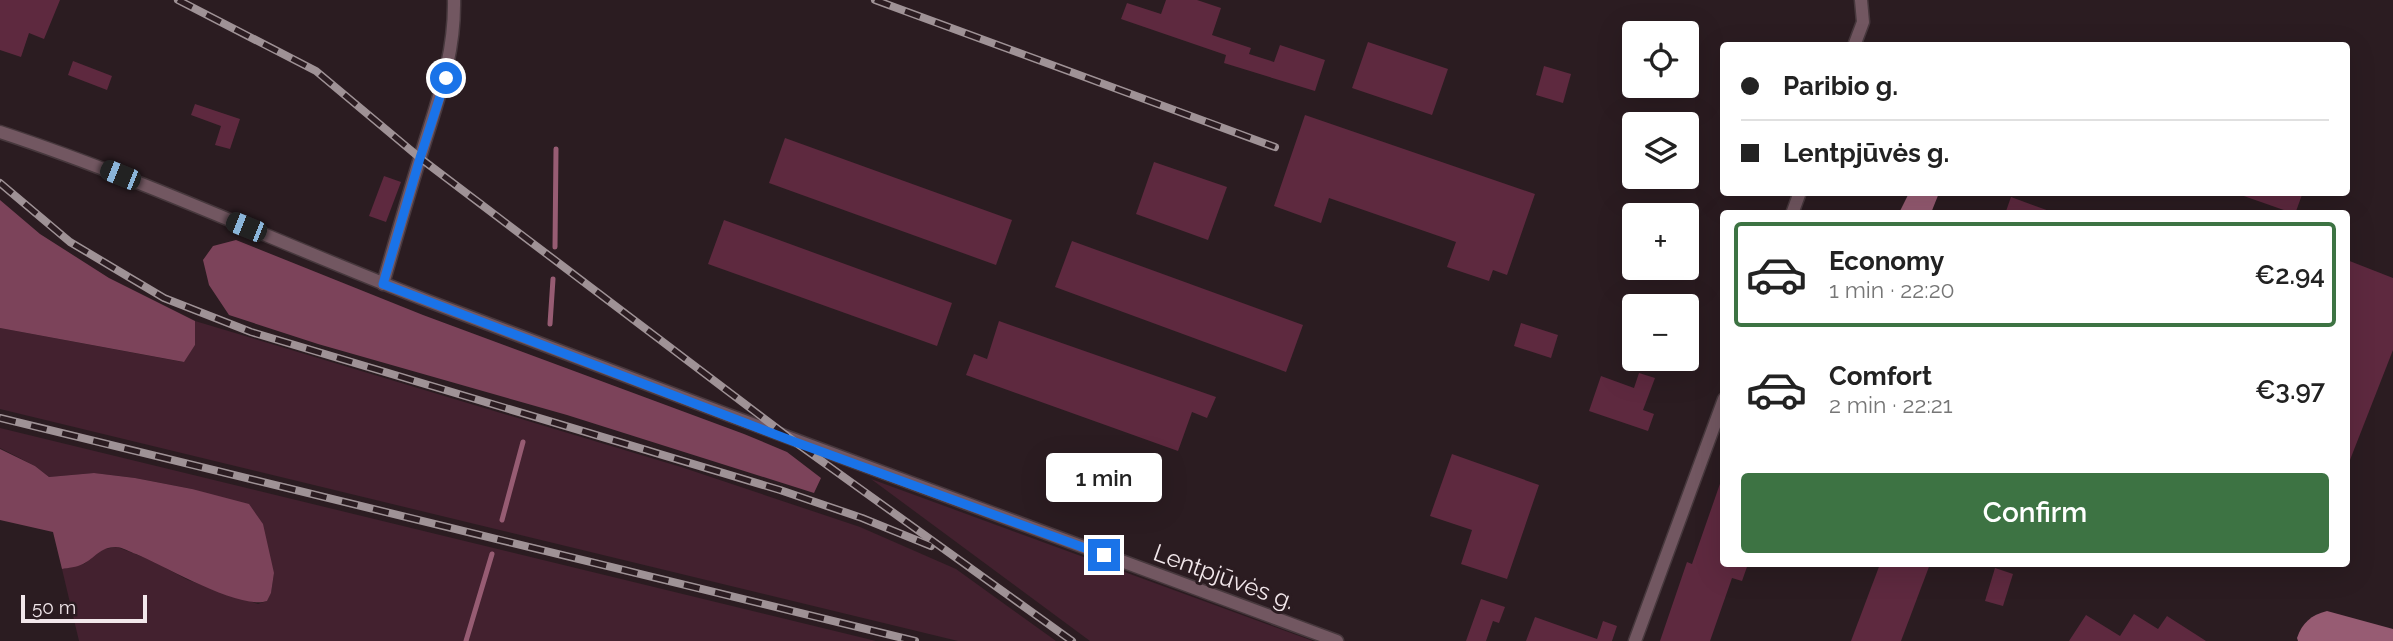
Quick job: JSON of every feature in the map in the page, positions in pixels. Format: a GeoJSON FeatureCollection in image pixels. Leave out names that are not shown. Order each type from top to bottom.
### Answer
{"type":"FeatureCollection","features":[{"type":"Feature","properties":{"kind":"street"},"geometry":{"type":"LineString","coordinates":[[383,284],[446,78],[455,27],[454,0]]}},
{"type":"Feature","properties":{"kind":"street"},"geometry":{"type":"LineString","coordinates":[[1856,42],[1863,22],[1861,0]]}},
{"type":"Feature","properties":{"kind":"street","name":"Lentpjūvės g."},"geometry":{"type":"LineString","coordinates":[[0,132],[72,156],[383,284],[795,442],[1336,641]]}},
{"type":"Feature","properties":{"kind":"street"},"geometry":{"type":"LineString","coordinates":[[1635,641],[1720,410]]}},
{"type":"Feature","properties":{"kind":"shaded area"},"geometry":{"type":"Polygon","coordinates":[[[1908,196],[1938,196],[1932,210],[1900,210],[1908,196]]]}},
{"type":"Feature","properties":{"kind":"shaded area"},"geometry":{"type":"Polygon","coordinates":[[[0,200],[40,234],[109,278],[195,321],[195,345],[184,362],[0,328],[0,200]]]}},
{"type":"Feature","properties":{"kind":"shaded area"},"geometry":{"type":"Polygon","coordinates":[[[236,240],[423,315],[744,434],[787,452],[821,478],[814,493],[567,415],[318,344],[229,315],[209,285],[203,260],[213,246],[236,240]]]}},
{"type":"Feature","properties":{"kind":"shaded area"},"geometry":{"type":"Polygon","coordinates":[[[195,321],[681,467],[860,527],[956,569],[1056,641],[958,641],[0,409],[0,328],[183,362],[195,345],[195,321]]]}},
{"type":"Feature","properties":{"kind":"shaded area"},"geometry":{"type":"Polygon","coordinates":[[[0,428],[876,641],[79,641],[62,569],[84,564],[99,550],[117,547],[151,560],[188,580],[258,604],[267,601],[274,573],[192,489],[94,473],[49,477],[35,466],[0,448],[0,428]]]}},
{"type":"Feature","properties":{"kind":"shaded area"},"geometry":{"type":"Polygon","coordinates":[[[0,449],[35,466],[49,477],[94,473],[135,478],[249,504],[263,524],[274,573],[267,601],[255,602],[221,593],[118,547],[110,547],[83,564],[62,569],[53,532],[0,520],[0,449]]]}},
{"type":"Feature","properties":{"kind":"shaded area"},"geometry":{"type":"Polygon","coordinates":[[[871,479],[1313,641],[1090,641],[871,479]]]}},
{"type":"Feature","properties":{"kind":"shaded area"},"geometry":{"type":"Polygon","coordinates":[[[2327,611],[2393,629],[2393,641],[2298,641],[2304,624],[2327,611]]]}},
{"type":"Feature","properties":{"kind":"building"},"geometry":{"type":"Polygon","coordinates":[[[0,0],[60,0],[44,39],[29,33],[21,57],[0,50],[0,0]]]}},
{"type":"Feature","properties":{"kind":"building"},"geometry":{"type":"Polygon","coordinates":[[[1166,0],[1197,0],[1221,8],[1212,35],[1251,48],[1249,54],[1274,62],[1280,45],[1325,60],[1315,91],[1224,63],[1226,55],[1121,19],[1127,3],[1161,14],[1166,0]]]}},
{"type":"Feature","properties":{"kind":"building"},"geometry":{"type":"Polygon","coordinates":[[[1368,42],[1448,69],[1432,115],[1352,88],[1368,42]]]}},
{"type":"Feature","properties":{"kind":"building"},"geometry":{"type":"Polygon","coordinates":[[[73,61],[112,76],[107,90],[68,75],[73,61]]]}},
{"type":"Feature","properties":{"kind":"building"},"geometry":{"type":"Polygon","coordinates":[[[1544,66],[1571,74],[1563,103],[1536,95],[1544,66]]]}},
{"type":"Feature","properties":{"kind":"building"},"geometry":{"type":"Polygon","coordinates":[[[195,104],[240,119],[230,149],[215,145],[221,126],[191,115],[195,104]]]}},
{"type":"Feature","properties":{"kind":"building"},"geometry":{"type":"Polygon","coordinates":[[[1305,115],[1535,194],[1507,275],[1493,270],[1489,281],[1447,267],[1456,242],[1329,198],[1321,223],[1274,206],[1305,115]]]}},
{"type":"Feature","properties":{"kind":"building"},"geometry":{"type":"Polygon","coordinates":[[[785,138],[1012,220],[996,265],[769,183],[785,138]]]}},
{"type":"Feature","properties":{"kind":"building"},"geometry":{"type":"Polygon","coordinates":[[[1154,162],[1227,187],[1208,240],[1136,214],[1154,162]]]}},
{"type":"Feature","properties":{"kind":"building"},"geometry":{"type":"Polygon","coordinates":[[[384,176],[401,182],[386,222],[369,216],[384,176]]]}},
{"type":"Feature","properties":{"kind":"building"},"geometry":{"type":"Polygon","coordinates":[[[2244,196],[2302,196],[2296,210],[2284,210],[2244,196]]]}},
{"type":"Feature","properties":{"kind":"building"},"geometry":{"type":"Polygon","coordinates":[[[2011,197],[2047,210],[2006,210],[2011,197]]]}},
{"type":"Feature","properties":{"kind":"building"},"geometry":{"type":"Polygon","coordinates":[[[724,220],[952,303],[937,346],[708,264],[724,220]]]}},
{"type":"Feature","properties":{"kind":"building"},"geometry":{"type":"Polygon","coordinates":[[[1072,241],[1303,325],[1286,372],[1055,287],[1072,241]]]}},
{"type":"Feature","properties":{"kind":"building"},"geometry":{"type":"Polygon","coordinates":[[[2350,261],[2393,278],[2393,350],[2350,460],[2350,261]]]}},
{"type":"Feature","properties":{"kind":"building"},"geometry":{"type":"Polygon","coordinates":[[[999,321],[1216,397],[1207,418],[1192,412],[1178,451],[966,375],[974,354],[987,359],[999,321]]]}},
{"type":"Feature","properties":{"kind":"building"},"geometry":{"type":"Polygon","coordinates":[[[1521,323],[1558,335],[1551,358],[1514,346],[1521,323]]]}},
{"type":"Feature","properties":{"kind":"building"},"geometry":{"type":"Polygon","coordinates":[[[1639,373],[1655,378],[1643,410],[1654,414],[1648,431],[1589,411],[1601,376],[1634,388],[1639,373]]]}},
{"type":"Feature","properties":{"kind":"building"},"geometry":{"type":"Polygon","coordinates":[[[1452,454],[1539,485],[1507,579],[1461,564],[1472,530],[1430,516],[1452,454]]]}},
{"type":"Feature","properties":{"kind":"building"},"geometry":{"type":"Polygon","coordinates":[[[1720,484],[1720,567],[1747,567],[1742,581],[1732,578],[1710,641],[1660,641],[1687,562],[1692,564],[1720,484]]]}},
{"type":"Feature","properties":{"kind":"building"},"geometry":{"type":"Polygon","coordinates":[[[1879,567],[1929,567],[1901,641],[1851,641],[1879,567]]]}},
{"type":"Feature","properties":{"kind":"building"},"geometry":{"type":"Polygon","coordinates":[[[1995,568],[2013,574],[2003,606],[1985,601],[1995,568]]]}},
{"type":"Feature","properties":{"kind":"building"},"geometry":{"type":"Polygon","coordinates":[[[1481,599],[1505,607],[1499,623],[1493,621],[1486,641],[1466,641],[1481,599]]]}},
{"type":"Feature","properties":{"kind":"building"},"geometry":{"type":"Polygon","coordinates":[[[2134,614],[2158,629],[2167,616],[2206,641],[2069,641],[2086,615],[2120,636],[2134,614]]]}},
{"type":"Feature","properties":{"kind":"building"},"geometry":{"type":"Polygon","coordinates":[[[1535,617],[1597,639],[1603,621],[1617,626],[1612,641],[1526,641],[1535,617]]]}},
{"type":"Feature","properties":{"kind":"waterway"},"geometry":{"type":"LineString","coordinates":[[555,247],[556,149]]}},
{"type":"Feature","properties":{"kind":"waterway"},"geometry":{"type":"LineString","coordinates":[[550,324],[553,279]]}},
{"type":"Feature","properties":{"kind":"waterway"},"geometry":{"type":"LineString","coordinates":[[502,520],[523,442]]}},
{"type":"Feature","properties":{"kind":"waterway"},"geometry":{"type":"LineString","coordinates":[[466,641],[492,554]]}},
{"type":"Feature","properties":{"kind":"railway"},"geometry":{"type":"LineString","coordinates":[[178,0],[316,71],[420,158],[795,442],[1072,641]]}},
{"type":"Feature","properties":{"kind":"railway"},"geometry":{"type":"LineString","coordinates":[[875,0],[1275,147]]}},
{"type":"Feature","properties":{"kind":"railway"},"geometry":{"type":"LineString","coordinates":[[0,183],[70,242],[164,298],[251,332],[780,490],[862,518],[931,546]]}},
{"type":"Feature","properties":{"kind":"railway"},"geometry":{"type":"LineString","coordinates":[[0,418],[915,641]]}},
{"type":"Feature","properties":{"kind":"route"},"geometry":{"type":"LineString","coordinates":[[446,78],[383,284],[795,442],[1104,555]]}}]}
